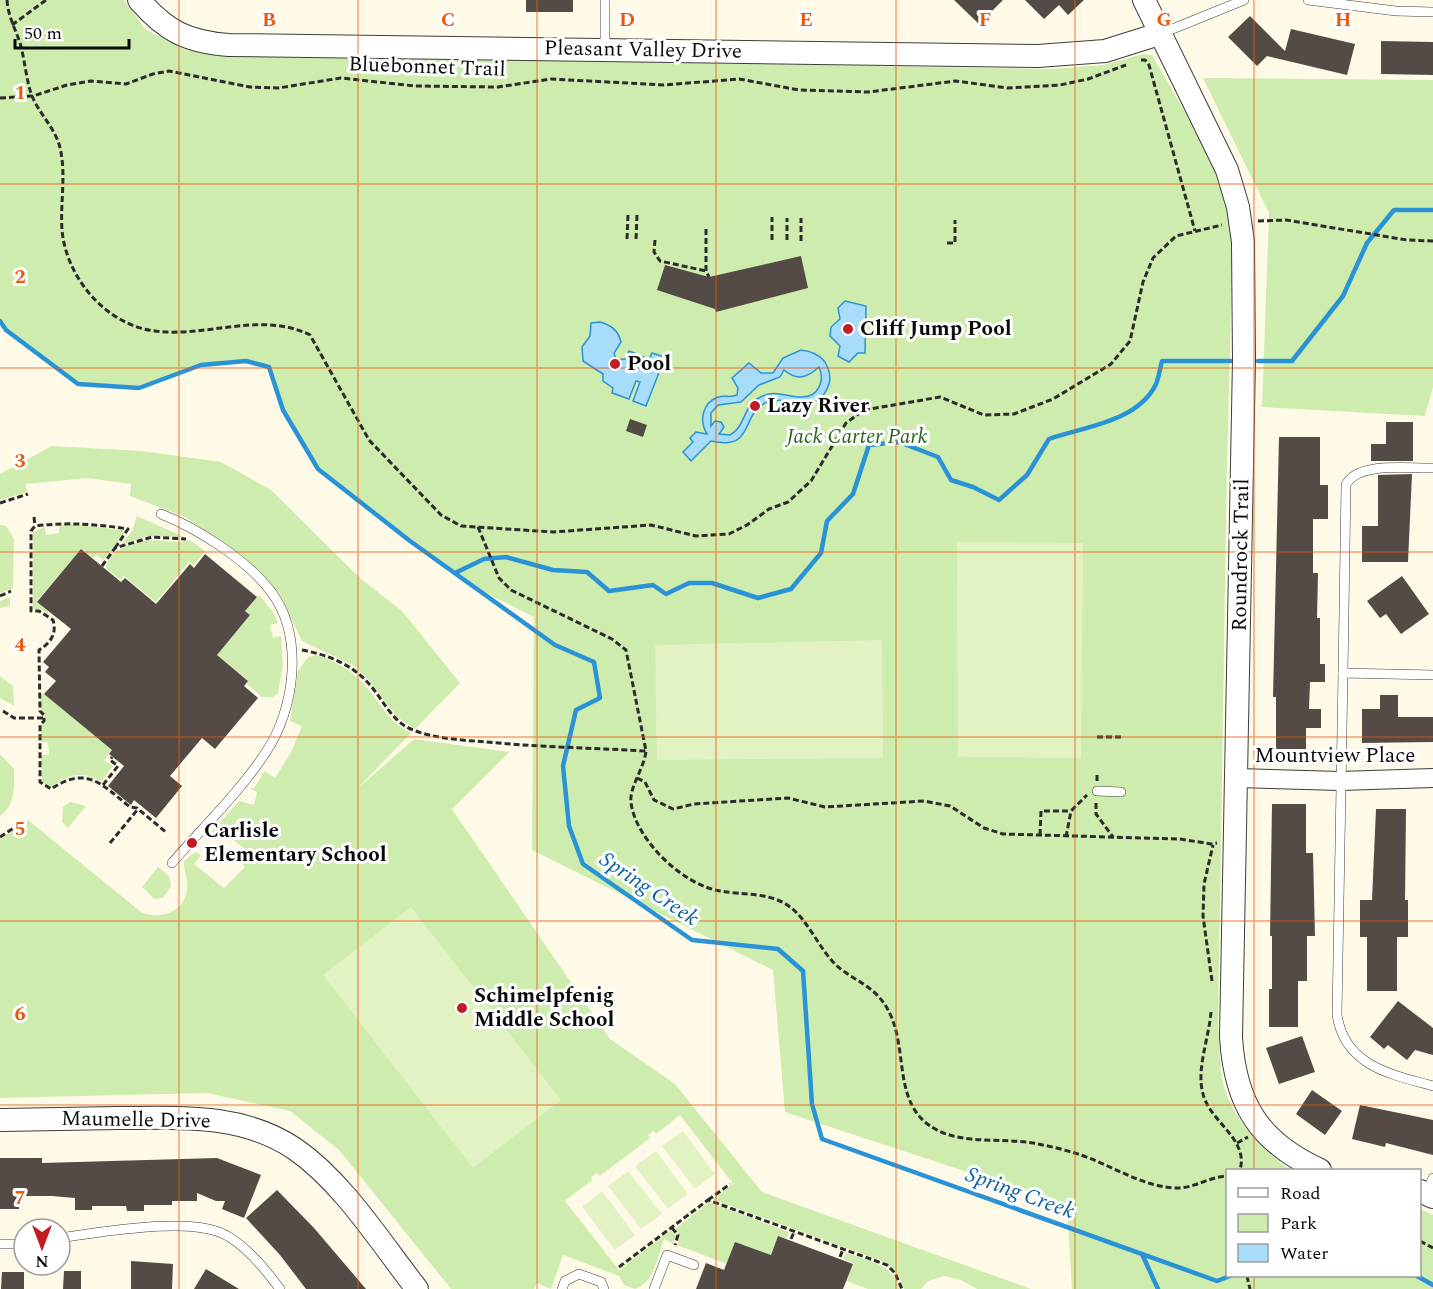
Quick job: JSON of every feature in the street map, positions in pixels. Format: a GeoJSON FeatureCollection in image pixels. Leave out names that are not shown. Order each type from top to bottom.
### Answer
{"type":"FeatureCollection","features":[{"type":"Feature","properties":{"kind":"street","name":"Pleasant Valley Drive"},"geometry":{"type":"LineString","coordinates":[[139,0],[161,24],[202,43],[1038,56],[1105,51],[1159,34]]}},
{"type":"Feature","properties":{"kind":"street","name":"Roundrock Trail"},"geometry":{"type":"LineString","coordinates":[[1144,0],[1227,170],[1238,207],[1243,242],[1244,360],[1231,1037],[1233,1069],[1255,1130],[1281,1149],[1318,1169]]}},
{"type":"Feature","properties":{"kind":"street","name":"Mountview Place"},"geometry":{"type":"LineString","coordinates":[[1237,778],[1340,781],[1433,778]]}},
{"type":"Feature","properties":{"kind":"street","name":"Maumelle Drive"},"geometry":{"type":"LineString","coordinates":[[0,1119],[202,1117],[244,1126],[270,1135],[294,1149],[318,1168],[342,1193],[415,1288]]}},
{"type":"Feature","properties":{"kind":"lane"},"geometry":{"type":"LineString","coordinates":[[604,0],[604,50]]}},
{"type":"Feature","properties":{"kind":"lane"},"geometry":{"type":"LineString","coordinates":[[1159,34],[1244,0]]}},
{"type":"Feature","properties":{"kind":"lane"},"geometry":{"type":"LineString","coordinates":[[1308,0],[1396,11],[1433,12]]}},
{"type":"Feature","properties":{"kind":"lane"},"geometry":{"type":"LineString","coordinates":[[1433,468],[1369,469],[1356,473],[1346,485],[1337,1004],[1340,1029],[1348,1046],[1366,1063],[1383,1072],[1433,1086]]}},
{"type":"Feature","properties":{"kind":"lane"},"geometry":{"type":"LineString","coordinates":[[161,514],[212,541],[253,573],[272,593],[281,611],[292,649],[291,680],[284,718],[267,752],[172,863]]}},
{"type":"Feature","properties":{"kind":"lane"},"geometry":{"type":"LineString","coordinates":[[1343,673],[1433,675]]}},
{"type":"Feature","properties":{"kind":"lane"},"geometry":{"type":"LineString","coordinates":[[1097,790],[1121,792]]}},
{"type":"Feature","properties":{"kind":"lane"},"geometry":{"type":"LineString","coordinates":[[72,1236],[109,1230],[189,1227],[218,1231],[252,1254],[257,1264],[267,1271],[280,1289]]}},
{"type":"Feature","properties":{"kind":"lane"},"geometry":{"type":"LineString","coordinates":[[654,1289],[667,1255],[694,1264]]}},
{"type":"Feature","properties":{"kind":"lane"},"geometry":{"type":"LineString","coordinates":[[562,1289],[565,1281],[579,1274],[601,1282],[604,1289]]}},
{"type":"Feature","properties":{"kind":"path"},"geometry":{"type":"LineString","coordinates":[[6,0],[33,96],[60,151],[62,232],[75,272],[95,301],[122,321],[145,329],[174,332],[273,324],[294,327],[310,335],[369,440],[441,515],[461,526],[553,532],[651,525],[696,536],[729,534],[747,525],[769,509],[789,502],[811,481],[846,423],[864,410],[940,397],[984,415],[1014,414],[1053,399],[1111,364],[1130,341],[1143,282],[1153,258],[1176,236],[1227,224]]}},
{"type":"Feature","properties":{"kind":"path"},"geometry":{"type":"LineString","coordinates":[[12,25],[46,0]]}},
{"type":"Feature","properties":{"kind":"path","name":"Bluebonnet Trail"},"geometry":{"type":"LineString","coordinates":[[0,98],[33,96],[67,85],[91,81],[118,85],[169,71],[250,87],[278,88],[341,78],[415,86],[498,87],[551,79],[656,85],[739,79],[826,92],[891,91],[956,81],[1007,88],[1030,88],[1088,79],[1145,60],[1149,65],[1195,231]]}},
{"type":"Feature","properties":{"kind":"path"},"geometry":{"type":"LineString","coordinates":[[627,239],[628,215]]}},
{"type":"Feature","properties":{"kind":"path"},"geometry":{"type":"LineString","coordinates":[[636,239],[637,215]]}},
{"type":"Feature","properties":{"kind":"path"},"geometry":{"type":"LineString","coordinates":[[772,217],[772,240]]}},
{"type":"Feature","properties":{"kind":"path"},"geometry":{"type":"LineString","coordinates":[[787,218],[787,240]]}},
{"type":"Feature","properties":{"kind":"path"},"geometry":{"type":"LineString","coordinates":[[801,218],[801,241]]}},
{"type":"Feature","properties":{"kind":"path"},"geometry":{"type":"LineString","coordinates":[[947,243],[955,243],[955,220]]}},
{"type":"Feature","properties":{"kind":"path"},"geometry":{"type":"LineString","coordinates":[[1255,222],[1286,220],[1407,240],[1433,241]]}},
{"type":"Feature","properties":{"kind":"path"},"geometry":{"type":"LineString","coordinates":[[706,229],[706,271],[709,277]]}},
{"type":"Feature","properties":{"kind":"path"},"geometry":{"type":"LineString","coordinates":[[655,240],[654,252],[660,261],[706,271]]}},
{"type":"Feature","properties":{"kind":"path"},"geometry":{"type":"LineString","coordinates":[[0,503],[28,494]]}},
{"type":"Feature","properties":{"kind":"path"},"geometry":{"type":"LineString","coordinates":[[34,517],[35,526],[31,531],[31,611],[42,612],[53,620],[55,631],[52,638],[39,650],[40,711],[44,718]]}},
{"type":"Feature","properties":{"kind":"path"},"geometry":{"type":"LineString","coordinates":[[35,526],[90,523],[128,529],[129,532],[102,566]]}},
{"type":"Feature","properties":{"kind":"path"},"geometry":{"type":"LineString","coordinates":[[478,527],[499,578],[511,590],[612,639],[626,650],[646,751],[644,765],[637,778],[631,802],[645,836],[659,855],[681,875],[717,891],[766,897],[790,906],[819,947],[837,966],[879,997],[892,1017],[900,1041],[903,1079],[908,1100],[923,1120],[938,1131],[958,1137],[1034,1143],[1081,1155],[1144,1183],[1176,1188],[1226,1176]]}},
{"type":"Feature","properties":{"kind":"path"},"geometry":{"type":"LineString","coordinates":[[116,548],[152,537],[186,539]]}},
{"type":"Feature","properties":{"kind":"path"},"geometry":{"type":"LineString","coordinates":[[0,596],[11,591]]}},
{"type":"Feature","properties":{"kind":"path"},"geometry":{"type":"LineString","coordinates":[[292,649],[322,654],[353,669],[369,684],[399,722],[413,730],[443,738],[534,748],[646,751]]}},
{"type":"Feature","properties":{"kind":"path"},"geometry":{"type":"LineString","coordinates":[[3,711],[14,718],[44,718]]}},
{"type":"Feature","properties":{"kind":"path"},"geometry":{"type":"LineString","coordinates":[[44,718],[40,725],[40,782],[45,788],[51,789],[67,778],[76,776],[93,779],[130,807],[138,809],[167,833]]}},
{"type":"Feature","properties":{"kind":"path"},"geometry":{"type":"LineString","coordinates":[[1097,737],[1122,737]]}},
{"type":"Feature","properties":{"kind":"path"},"geometry":{"type":"LineString","coordinates":[[103,786],[118,766],[110,760],[112,757]]}},
{"type":"Feature","properties":{"kind":"path"},"geometry":{"type":"LineString","coordinates":[[1097,772],[1096,814],[1113,837]]}},
{"type":"Feature","properties":{"kind":"path"},"geometry":{"type":"LineString","coordinates":[[637,778],[645,782],[654,800],[673,808],[694,804],[788,798],[825,807],[924,801],[950,806],[984,828],[1003,834],[1180,839],[1211,844],[1220,842]]}},
{"type":"Feature","properties":{"kind":"path"},"geometry":{"type":"LineString","coordinates":[[1066,837],[1071,811],[1091,790],[1097,790]]}},
{"type":"Feature","properties":{"kind":"path"},"geometry":{"type":"LineString","coordinates":[[110,843],[138,809]]}},
{"type":"Feature","properties":{"kind":"path"},"geometry":{"type":"LineString","coordinates":[[1040,836],[1041,811],[1071,811]]}},
{"type":"Feature","properties":{"kind":"path"},"geometry":{"type":"LineString","coordinates":[[0,837],[24,821]]}},
{"type":"Feature","properties":{"kind":"path"},"geometry":{"type":"LineString","coordinates":[[1237,1143],[1255,1130]]}},
{"type":"Feature","properties":{"kind":"path"},"geometry":{"type":"LineString","coordinates":[[620,1267],[730,1184]]}},
{"type":"Feature","properties":{"kind":"path"},"geometry":{"type":"LineString","coordinates":[[708,1200],[886,1265],[895,1274],[902,1289]]}},
{"type":"Feature","properties":{"kind":"path"},"geometry":{"type":"LineString","coordinates":[[672,1227],[678,1235],[675,1245]]}},
{"type":"Feature","properties":{"kind":"path"},"geometry":{"type":"LineString","coordinates":[[791,1239],[794,1232]]}},
{"type":"Feature","properties":{"kind":"path"},"geometry":{"type":"LineString","coordinates":[[840,1257],[843,1249]]}},
{"type":"Feature","properties":{"kind":"green space","name":"Jack Carter Park"},"geometry":{"type":"Polygon","coordinates":[[[0,0],[124,0],[145,29],[185,50],[221,55],[1052,69],[1103,65],[1143,54],[1152,55],[1203,143],[1226,192],[1233,233],[1218,1026],[1221,1072],[1229,1100],[1250,1133],[1289,1169],[1226,1169],[1226,1277],[1421,1277],[1421,1209],[1433,1215],[1433,1289],[1072,1289],[1067,1205],[785,1112],[773,970],[532,850],[534,617],[472,586],[318,469],[283,410],[269,367],[246,361],[201,365],[139,388],[78,384],[6,330],[0,321],[0,0]]]}},
{"type":"Feature","properties":{"kind":"green space"},"geometry":{"type":"Polygon","coordinates":[[[1203,78],[1433,80],[1433,387],[1425,416],[1262,407],[1269,213],[1203,78]]]}},
{"type":"Feature","properties":{"kind":"green space"},"geometry":{"type":"Polygon","coordinates":[[[52,446],[142,451],[221,462],[271,490],[360,578],[402,611],[460,683],[415,729],[397,717],[368,679],[354,666],[302,641],[279,593],[243,556],[185,517],[130,496],[131,484],[87,478],[26,484],[27,492],[0,500],[0,474],[52,446]]]}},
{"type":"Feature","properties":{"kind":"green space"},"geometry":{"type":"Polygon","coordinates":[[[137,516],[184,537],[147,536],[121,545],[132,531],[137,516]]]}},
{"type":"Feature","properties":{"kind":"green space"},"geometry":{"type":"Polygon","coordinates":[[[71,524],[123,530],[124,534],[103,560],[96,555],[93,558],[81,549],[37,601],[49,612],[47,614],[41,609],[33,609],[33,532],[45,527],[46,535],[59,533],[59,525],[71,524]]]}},
{"type":"Feature","properties":{"kind":"green space"},"geometry":{"type":"Polygon","coordinates":[[[0,525],[6,526],[14,539],[13,588],[0,593],[0,525]]]}},
{"type":"Feature","properties":{"kind":"green space"},"geometry":{"type":"Polygon","coordinates":[[[151,540],[179,542],[190,540],[205,551],[194,565],[189,562],[156,602],[124,576],[121,580],[106,568],[111,556],[122,548],[151,540]]]}},
{"type":"Feature","properties":{"kind":"green space"},"geometry":{"type":"Polygon","coordinates":[[[957,542],[1083,543],[1081,758],[958,757],[957,542]]]}},
{"type":"Feature","properties":{"kind":"green space"},"geometry":{"type":"Polygon","coordinates":[[[259,595],[273,612],[278,623],[270,625],[273,638],[281,636],[283,665],[278,693],[273,697],[262,697],[246,683],[248,680],[217,655],[250,615],[245,611],[259,595]]]}},
{"type":"Feature","properties":{"kind":"green space"},"geometry":{"type":"Polygon","coordinates":[[[10,597],[10,606],[0,608],[0,601],[10,597]]]}},
{"type":"Feature","properties":{"kind":"green space"},"geometry":{"type":"Polygon","coordinates":[[[882,640],[883,758],[657,760],[655,645],[882,640]]]}},
{"type":"Feature","properties":{"kind":"green space"},"geometry":{"type":"Polygon","coordinates":[[[316,655],[331,660],[351,672],[363,683],[392,719],[411,733],[357,789],[414,739],[509,752],[452,809],[610,1039],[675,1084],[762,1192],[1031,1289],[977,1289],[961,1280],[944,1276],[928,1281],[921,1289],[904,1289],[900,1278],[887,1263],[712,1199],[733,1184],[680,1115],[656,1134],[653,1131],[648,1135],[650,1138],[600,1176],[597,1173],[591,1177],[592,1180],[565,1201],[619,1270],[671,1230],[676,1235],[673,1244],[664,1239],[651,1275],[641,1286],[635,1289],[624,1285],[619,1276],[563,1255],[551,1289],[537,1283],[534,1289],[451,1289],[339,1150],[290,1111],[207,1093],[0,1098],[0,839],[28,820],[141,912],[149,914],[172,912],[183,902],[187,883],[184,861],[195,852],[201,855],[194,864],[224,888],[245,867],[243,865],[251,854],[222,831],[213,839],[212,831],[239,801],[254,805],[257,792],[249,788],[254,788],[265,771],[275,778],[291,752],[302,726],[290,721],[298,671],[308,657],[316,655]]]}},
{"type":"Feature","properties":{"kind":"green space"},"geometry":{"type":"Polygon","coordinates":[[[0,676],[13,686],[14,706],[0,698],[0,676]]]}},
{"type":"Feature","properties":{"kind":"green space"},"geometry":{"type":"Polygon","coordinates":[[[44,694],[112,750],[104,760],[113,766],[101,781],[81,775],[69,777],[50,788],[42,781],[41,755],[49,755],[48,742],[41,742],[41,725],[45,721],[45,715],[41,710],[40,696],[44,694]]]}},
{"type":"Feature","properties":{"kind":"green space"},"geometry":{"type":"Polygon","coordinates":[[[0,754],[14,769],[14,782],[9,807],[0,816],[0,754]]]}},
{"type":"Feature","properties":{"kind":"green space"},"geometry":{"type":"Polygon","coordinates":[[[70,802],[86,806],[68,828],[62,822],[63,807],[70,802]]]}},
{"type":"Feature","properties":{"kind":"green space"},"geometry":{"type":"Polygon","coordinates":[[[158,867],[169,876],[171,886],[163,898],[154,899],[142,887],[158,867]]]}},
{"type":"Feature","properties":{"kind":"green space"},"geometry":{"type":"Polygon","coordinates":[[[411,907],[561,1100],[473,1168],[323,975],[411,907]]]}},
{"type":"Feature","properties":{"kind":"green space"},"geometry":{"type":"Polygon","coordinates":[[[683,1131],[715,1174],[695,1189],[662,1146],[683,1131]]]}},
{"type":"Feature","properties":{"kind":"green space"},"geometry":{"type":"Polygon","coordinates":[[[656,1151],[688,1194],[668,1209],[635,1166],[656,1151]]]}},
{"type":"Feature","properties":{"kind":"green space"},"geometry":{"type":"Polygon","coordinates":[[[628,1171],[662,1214],[641,1229],[608,1186],[628,1171]]]}},
{"type":"Feature","properties":{"kind":"green space"},"geometry":{"type":"Polygon","coordinates":[[[602,1191],[635,1235],[615,1250],[582,1207],[602,1191]]]}},
{"type":"Feature","properties":{"kind":"green space"},"geometry":{"type":"Polygon","coordinates":[[[709,1202],[789,1232],[787,1238],[778,1237],[771,1255],[735,1242],[727,1264],[677,1245],[680,1235],[675,1229],[709,1202]]]}},
{"type":"Feature","properties":{"kind":"green space"},"geometry":{"type":"Polygon","coordinates":[[[846,1253],[885,1268],[897,1281],[900,1289],[868,1289],[846,1281],[854,1263],[843,1259],[846,1253]]]}},
{"type":"Feature","properties":{"kind":"water","name":"Cliff Jump Pool"},"geometry":{"type":"Polygon","coordinates":[[[845,301],[866,306],[865,353],[858,353],[849,362],[838,356],[840,346],[830,336],[831,327],[840,319],[838,308],[845,301]]]}},
{"type":"Feature","properties":{"kind":"water","name":"Pool"},"geometry":{"type":"Polygon","coordinates":[[[600,322],[614,329],[620,338],[621,342],[614,353],[616,360],[625,359],[629,351],[644,357],[642,363],[647,364],[652,353],[665,357],[646,406],[633,401],[640,382],[636,381],[629,399],[612,393],[613,388],[603,381],[603,374],[583,361],[582,347],[590,336],[591,323],[600,322]]]}},
{"type":"Feature","properties":{"kind":"water","name":"Lazy River"},"geometry":{"type":"Polygon","coordinates":[[[801,350],[820,357],[825,362],[830,376],[824,395],[817,401],[809,403],[783,400],[765,403],[752,416],[741,437],[725,443],[711,441],[691,461],[683,452],[693,442],[690,438],[696,432],[707,434],[703,424],[703,413],[708,403],[718,397],[737,395],[738,388],[732,378],[749,363],[761,373],[773,373],[783,358],[801,350]],[[819,367],[806,376],[798,377],[784,370],[780,377],[759,385],[741,402],[718,405],[711,413],[711,426],[715,421],[721,422],[724,427],[719,434],[730,435],[739,427],[749,407],[757,399],[769,394],[802,397],[813,394],[821,382],[819,367]]]}},
{"type":"Feature","properties":{"kind":"building"},"geometry":{"type":"Polygon","coordinates":[[[526,0],[573,0],[573,12],[526,12],[526,0]]]}},
{"type":"Feature","properties":{"kind":"building"},"geometry":{"type":"Polygon","coordinates":[[[954,0],[1003,0],[979,24],[954,0]]]}},
{"type":"Feature","properties":{"kind":"building"},"geometry":{"type":"Polygon","coordinates":[[[1025,0],[1084,0],[1068,15],[1059,5],[1044,19],[1025,0]]]}},
{"type":"Feature","properties":{"kind":"building"},"geometry":{"type":"Polygon","coordinates":[[[1250,16],[1285,51],[1291,29],[1355,44],[1347,75],[1267,56],[1257,66],[1228,37],[1250,16]]]}},
{"type":"Feature","properties":{"kind":"building"},"geometry":{"type":"Polygon","coordinates":[[[1381,41],[1433,42],[1433,75],[1381,74],[1381,41]]]}},
{"type":"Feature","properties":{"kind":"building"},"geometry":{"type":"Polygon","coordinates":[[[801,256],[808,288],[716,312],[715,309],[657,290],[665,265],[709,277],[801,256]]]}},
{"type":"Feature","properties":{"kind":"building"},"geometry":{"type":"Polygon","coordinates":[[[630,419],[647,425],[643,437],[626,431],[630,419]]]}},
{"type":"Feature","properties":{"kind":"building"},"geometry":{"type":"Polygon","coordinates":[[[1386,422],[1413,422],[1413,461],[1371,461],[1371,444],[1386,444],[1386,422]]]}},
{"type":"Feature","properties":{"kind":"building"},"geometry":{"type":"Polygon","coordinates":[[[1279,437],[1320,437],[1320,485],[1328,485],[1328,519],[1313,519],[1313,573],[1318,573],[1317,618],[1320,618],[1320,664],[1325,664],[1325,682],[1310,682],[1309,709],[1321,709],[1321,728],[1306,728],[1306,749],[1276,749],[1276,697],[1273,697],[1279,437]]]}},
{"type":"Feature","properties":{"kind":"building"},"geometry":{"type":"Polygon","coordinates":[[[1412,474],[1408,562],[1362,562],[1362,526],[1378,526],[1378,475],[1412,474]]]}},
{"type":"Feature","properties":{"kind":"building"},"geometry":{"type":"Polygon","coordinates":[[[81,549],[121,582],[125,578],[156,604],[190,564],[194,568],[205,554],[257,597],[245,611],[250,615],[217,655],[248,681],[244,686],[258,698],[215,749],[202,738],[170,776],[182,786],[156,818],[134,800],[131,805],[108,786],[124,766],[109,754],[112,750],[44,694],[56,681],[45,672],[49,667],[43,662],[71,629],[37,602],[81,549]]]}},
{"type":"Feature","properties":{"kind":"building"},"geometry":{"type":"Polygon","coordinates":[[[1402,576],[1429,614],[1401,634],[1386,614],[1380,618],[1367,601],[1402,576]]]}},
{"type":"Feature","properties":{"kind":"building"},"geometry":{"type":"Polygon","coordinates":[[[1380,695],[1398,695],[1398,717],[1433,717],[1433,742],[1362,743],[1362,709],[1380,709],[1380,695]]]}},
{"type":"Feature","properties":{"kind":"building"},"geometry":{"type":"Polygon","coordinates":[[[1272,804],[1306,804],[1306,853],[1313,853],[1315,936],[1307,936],[1307,981],[1298,981],[1298,1027],[1269,1027],[1269,989],[1272,989],[1272,936],[1270,936],[1272,804]]]}},
{"type":"Feature","properties":{"kind":"building"},"geometry":{"type":"Polygon","coordinates":[[[1376,809],[1406,809],[1405,900],[1408,900],[1408,937],[1397,937],[1397,991],[1367,991],[1367,937],[1360,937],[1360,900],[1372,900],[1376,809]]]}},
{"type":"Feature","properties":{"kind":"building"},"geometry":{"type":"Polygon","coordinates":[[[1398,1001],[1433,1028],[1433,1055],[1415,1050],[1407,1060],[1388,1045],[1384,1049],[1370,1037],[1398,1001]]]}},
{"type":"Feature","properties":{"kind":"building"},"geometry":{"type":"Polygon","coordinates":[[[1302,1036],[1315,1072],[1279,1084],[1266,1048],[1302,1036]]]}},
{"type":"Feature","properties":{"kind":"building"},"geometry":{"type":"Polygon","coordinates":[[[1312,1090],[1342,1111],[1325,1135],[1296,1114],[1312,1090]]]}},
{"type":"Feature","properties":{"kind":"building"},"geometry":{"type":"Polygon","coordinates":[[[1360,1105],[1433,1120],[1433,1155],[1386,1143],[1385,1147],[1352,1139],[1360,1105]]]}},
{"type":"Feature","properties":{"kind":"building"},"geometry":{"type":"Polygon","coordinates":[[[0,1158],[42,1158],[42,1163],[217,1158],[261,1175],[244,1218],[222,1209],[225,1201],[216,1201],[197,1193],[197,1201],[172,1201],[172,1205],[144,1205],[144,1211],[127,1211],[126,1206],[92,1206],[92,1210],[75,1210],[75,1198],[52,1196],[19,1196],[19,1209],[0,1209],[0,1158]]]}},
{"type":"Feature","properties":{"kind":"building"},"geometry":{"type":"Polygon","coordinates":[[[277,1190],[314,1228],[366,1289],[306,1289],[280,1255],[246,1218],[277,1190]]]}},
{"type":"Feature","properties":{"kind":"building"},"geometry":{"type":"Polygon","coordinates":[[[778,1236],[853,1264],[843,1289],[696,1289],[706,1263],[724,1270],[735,1242],[771,1255],[778,1236]]]}},
{"type":"Feature","properties":{"kind":"building"},"geometry":{"type":"Polygon","coordinates":[[[131,1261],[173,1264],[172,1289],[131,1289],[131,1261]]]}},
{"type":"Feature","properties":{"kind":"building"},"geometry":{"type":"Polygon","coordinates":[[[206,1269],[239,1289],[194,1289],[206,1269]]]}},
{"type":"Feature","properties":{"kind":"building"},"geometry":{"type":"Polygon","coordinates":[[[72,1271],[81,1271],[81,1289],[63,1289],[64,1277],[72,1277],[72,1271]]]}},
{"type":"Feature","properties":{"kind":"building"},"geometry":{"type":"Polygon","coordinates":[[[2,1272],[12,1272],[12,1277],[24,1277],[24,1289],[1,1289],[2,1272]]]}},
{"type":"Feature","properties":{"kind":"waterway"},"geometry":{"type":"LineString","coordinates":[[1258,361],[1292,361],[1343,296],[1367,243],[1394,210],[1433,210]]}},
{"type":"Feature","properties":{"kind":"waterway","name":"Spring Creek"},"geometry":{"type":"LineString","coordinates":[[0,321],[6,330],[78,384],[139,388],[201,365],[246,361],[269,367],[283,410],[318,469],[410,541],[555,645],[594,662],[600,698],[576,710],[563,766],[569,826],[583,864],[692,940],[778,949],[803,971],[812,1104],[822,1139],[1217,1281],[1227,1277]]}},
{"type":"Feature","properties":{"kind":"waterway"},"geometry":{"type":"LineString","coordinates":[[455,573],[484,559],[506,557],[553,570],[587,572],[609,591],[653,585],[666,594],[689,583],[712,583],[758,598],[791,589],[821,553],[827,521],[853,494],[869,445],[899,442],[938,457],[951,480],[973,487],[999,500],[1027,475],[1049,439],[1109,421],[1123,415],[1148,397],[1156,384],[1162,361],[1231,361]]}},
{"type":"Feature","properties":{"kind":"waterway"},"geometry":{"type":"LineString","coordinates":[[1142,1254],[1158,1289]]}},
{"type":"Feature","properties":{"kind":"waterway","name":"Spring Creek"},"geometry":{"type":"LineString","coordinates":[[1419,1277],[1433,1285]]}},
{"type":"Feature","properties":{"kind":"place","name":"Cliff Jump Pool"},"geometry":{"type":"Point","coordinates":[848,329]}},
{"type":"Feature","properties":{"kind":"place","name":"Pool"},"geometry":{"type":"Point","coordinates":[615,364]}},
{"type":"Feature","properties":{"kind":"place","name":"Lazy River"},"geometry":{"type":"Point","coordinates":[755,406]}},
{"type":"Feature","properties":{"kind":"place","name":"Carlisle Elementary School"},"geometry":{"type":"Point","coordinates":[192,843]}},
{"type":"Feature","properties":{"kind":"place","name":"Schimelpfenig Middle School"},"geometry":{"type":"Point","coordinates":[462,1008]}}]}
